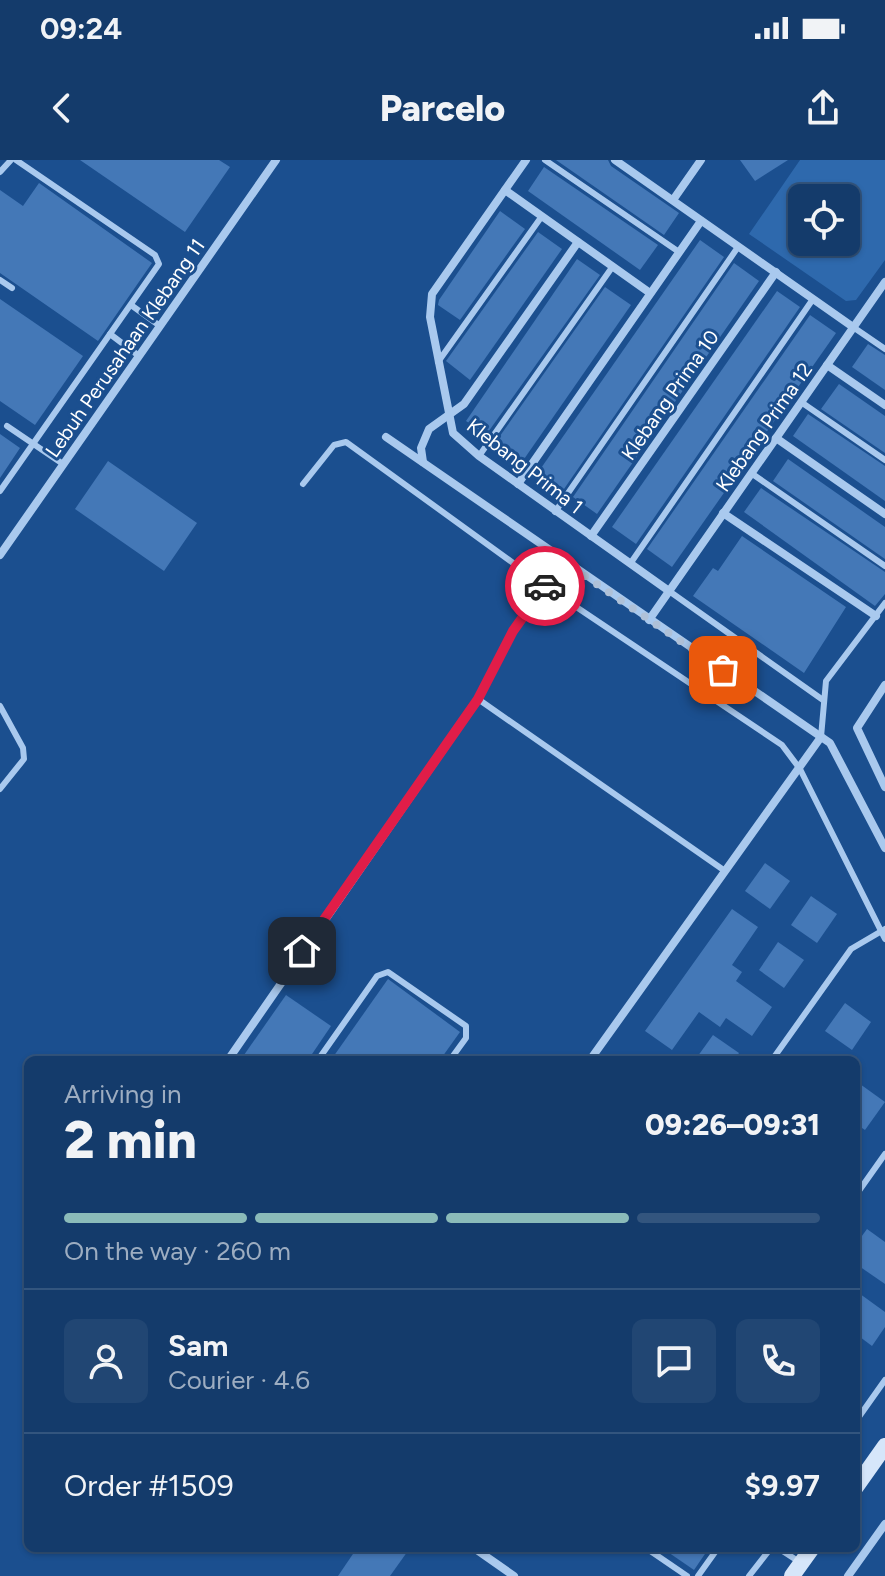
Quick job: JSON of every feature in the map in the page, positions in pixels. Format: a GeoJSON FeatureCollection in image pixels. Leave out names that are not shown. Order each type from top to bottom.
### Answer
{"type":"FeatureCollection","features":[{"type":"Feature","properties":{"kind":"street","name":"Lebuh Perusahaan Klebang 11"},"geometry":{"type":"LineString","coordinates":[[0,555],[276,160]]}},
{"type":"Feature","properties":{"kind":"street","name":"Klebang Prima 1"},"geometry":{"type":"LineString","coordinates":[[526,160],[432,294],[430,317],[447,415],[453,433],[479,456],[669,591]]}},
{"type":"Feature","properties":{"kind":"street"},"geometry":{"type":"LineString","coordinates":[[615,160],[853,327]]}},
{"type":"Feature","properties":{"kind":"street"},"geometry":{"type":"LineString","coordinates":[[673,200],[701,160]]}},
{"type":"Feature","properties":{"kind":"street"},"geometry":{"type":"LineString","coordinates":[[505,190],[650,293]]}},
{"type":"Feature","properties":{"kind":"street"},"geometry":{"type":"LineString","coordinates":[[518,484],[701,221]]}},
{"type":"Feature","properties":{"kind":"street"},"geometry":{"type":"LineString","coordinates":[[423,462],[420,456],[425,435],[464,404],[578,242]]}},
{"type":"Feature","properties":{"kind":"street","name":"Klebang Prima 10"},"geometry":{"type":"LineString","coordinates":[[591,536],[776,272]]}},
{"type":"Feature","properties":{"kind":"street","name":"Klebang Prima 12"},"geometry":{"type":"LineString","coordinates":[[649,620],[883,287]]}},
{"type":"Feature","properties":{"kind":"street"},"geometry":{"type":"LineString","coordinates":[[827,365],[885,405]]}},
{"type":"Feature","properties":{"kind":"street"},"geometry":{"type":"LineString","coordinates":[[386,437],[832,745],[881,830],[885,848]]}},
{"type":"Feature","properties":{"kind":"street"},"geometry":{"type":"LineString","coordinates":[[776,438],[885,514]]}},
{"type":"Feature","properties":{"kind":"street"},"geometry":{"type":"LineString","coordinates":[[723,513],[876,616]]}},
{"type":"Feature","properties":{"kind":"street"},"geometry":{"type":"LineString","coordinates":[[231,1056],[478,699],[513,631],[563,561]]}},
{"type":"Feature","properties":{"kind":"street"},"geometry":{"type":"LineString","coordinates":[[885,685],[861,718],[857,730],[885,787]]}},
{"type":"Feature","properties":{"kind":"street"},"geometry":{"type":"LineString","coordinates":[[593,1056],[821,737]]}},
{"type":"Feature","properties":{"kind":"street"},"geometry":{"type":"LineString","coordinates":[[860,1479],[885,1446]]}},
{"type":"Feature","properties":{"kind":"street"},"geometry":{"type":"LineString","coordinates":[[848,1576],[885,1524]]}},
{"type":"Feature","properties":{"kind":"street"},"geometry":{"type":"LineString","coordinates":[[480,1552],[514,1576]]}},
{"type":"Feature","properties":{"kind":"street"},"geometry":{"type":"LineString","coordinates":[[797,1570],[809,1552]]}},
{"type":"Feature","properties":{"kind":"lane"},"geometry":{"type":"LineString","coordinates":[[0,172],[14,160],[158,258],[158,267],[0,491]]}},
{"type":"Feature","properties":{"kind":"lane"},"geometry":{"type":"LineString","coordinates":[[545,160],[679,252]]}},
{"type":"Feature","properties":{"kind":"lane"},"geometry":{"type":"LineString","coordinates":[[438,362],[542,216]]}},
{"type":"Feature","properties":{"kind":"lane"},"geometry":{"type":"LineString","coordinates":[[555,512],[738,247]]}},
{"type":"Feature","properties":{"kind":"lane"},"geometry":{"type":"LineString","coordinates":[[479,456],[613,266]]}},
{"type":"Feature","properties":{"kind":"lane"},"geometry":{"type":"LineString","coordinates":[[0,280],[12,288]]}},
{"type":"Feature","properties":{"kind":"lane"},"geometry":{"type":"LineString","coordinates":[[630,564],[813,299]]}},
{"type":"Feature","properties":{"kind":"lane"},"geometry":{"type":"LineString","coordinates":[[131,305],[160,326]]}},
{"type":"Feature","properties":{"kind":"lane"},"geometry":{"type":"LineString","coordinates":[[853,327],[885,349]]}},
{"type":"Feature","properties":{"kind":"lane"},"geometry":{"type":"LineString","coordinates":[[110,334],[139,356]]}},
{"type":"Feature","properties":{"kind":"lane"},"geometry":{"type":"LineString","coordinates":[[801,402],[885,460]]}},
{"type":"Feature","properties":{"kind":"lane"},"geometry":{"type":"LineString","coordinates":[[7,426],[63,464]]}},
{"type":"Feature","properties":{"kind":"lane"},"geometry":{"type":"LineString","coordinates":[[303,484],[334,445],[346,442],[545,586],[782,745],[800,769],[885,939]]}},
{"type":"Feature","properties":{"kind":"lane"},"geometry":{"type":"LineString","coordinates":[[751,473],[885,566]]}},
{"type":"Feature","properties":{"kind":"lane"},"geometry":{"type":"LineString","coordinates":[[669,591],[823,700]]}},
{"type":"Feature","properties":{"kind":"lane"},"geometry":{"type":"LineString","coordinates":[[821,737],[823,700],[832,670],[885,603]]}},
{"type":"Feature","properties":{"kind":"lane"},"geometry":{"type":"LineString","coordinates":[[478,699],[725,871]]}},
{"type":"Feature","properties":{"kind":"lane"},"geometry":{"type":"LineString","coordinates":[[0,706],[23,748],[24,759],[0,789]]}},
{"type":"Feature","properties":{"kind":"lane"},"geometry":{"type":"LineString","coordinates":[[775,1056],[851,949],[883,930]]}},
{"type":"Feature","properties":{"kind":"lane"},"geometry":{"type":"LineString","coordinates":[[321,1056],[377,976],[388,972],[466,1026],[466,1038],[453,1056]]}},
{"type":"Feature","properties":{"kind":"lane"},"geometry":{"type":"LineString","coordinates":[[860,1189],[885,1154]]}},
{"type":"Feature","properties":{"kind":"lane"},"geometry":{"type":"LineString","coordinates":[[860,1415],[885,1380]]}},
{"type":"Feature","properties":{"kind":"lane"},"geometry":{"type":"LineString","coordinates":[[652,1552],[687,1576]]}},
{"type":"Feature","properties":{"kind":"lane"},"geometry":{"type":"LineString","coordinates":[[698,1576],[715,1552]]}},
{"type":"Feature","properties":{"kind":"lane"},"geometry":{"type":"LineString","coordinates":[[749,1576],[768,1552]]}},
{"type":"Feature","properties":{"kind":"lane"},"geometry":{"type":"LineString","coordinates":[[781,1552],[797,1570]]}},
{"type":"Feature","properties":{"kind":"shaded area"},"geometry":{"type":"Polygon","coordinates":[[[800,160],[885,160],[885,260],[856,300],[846,301],[749,234],[800,160]]]}},
{"type":"Feature","properties":{"kind":"building"},"geometry":{"type":"Polygon","coordinates":[[[80,160],[219,160],[230,167],[185,232],[80,160]]]}},
{"type":"Feature","properties":{"kind":"building"},"geometry":{"type":"Polygon","coordinates":[[[556,160],[608,160],[611,166],[679,213],[664,235],[556,160]]]}},
{"type":"Feature","properties":{"kind":"building"},"geometry":{"type":"Polygon","coordinates":[[[740,160],[788,160],[755,181],[740,160]]]}},
{"type":"Feature","properties":{"kind":"building"},"geometry":{"type":"Polygon","coordinates":[[[544,167],[658,245],[640,270],[528,191],[544,167]]]}},
{"type":"Feature","properties":{"kind":"building"},"geometry":{"type":"Polygon","coordinates":[[[39,183],[152,263],[98,341],[0,273],[0,190],[23,206],[39,183]]]}},
{"type":"Feature","properties":{"kind":"building"},"geometry":{"type":"Polygon","coordinates":[[[500,211],[525,229],[460,320],[438,305],[439,300],[500,211]]]}},
{"type":"Feature","properties":{"kind":"building"},"geometry":{"type":"Polygon","coordinates":[[[538,232],[562,249],[470,380],[446,361],[538,232]]]}},
{"type":"Feature","properties":{"kind":"building"},"geometry":{"type":"Polygon","coordinates":[[[700,240],[724,257],[564,489],[539,471],[700,240]]]}},
{"type":"Feature","properties":{"kind":"building"},"geometry":{"type":"Polygon","coordinates":[[[577,259],[600,275],[486,435],[466,421],[577,259]]]}},
{"type":"Feature","properties":{"kind":"building"},"geometry":{"type":"Polygon","coordinates":[[[734,263],[759,281],[597,514],[573,497],[734,263]]]}},
{"type":"Feature","properties":{"kind":"building"},"geometry":{"type":"Polygon","coordinates":[[[605,287],[631,305],[522,462],[495,443],[605,287]]]}},
{"type":"Feature","properties":{"kind":"building"},"geometry":{"type":"Polygon","coordinates":[[[777,291],[800,307],[636,544],[612,527],[777,291]]]}},
{"type":"Feature","properties":{"kind":"building"},"geometry":{"type":"Polygon","coordinates":[[[0,299],[83,356],[35,425],[0,401],[0,299]]]}},
{"type":"Feature","properties":{"kind":"building"},"geometry":{"type":"Polygon","coordinates":[[[810,315],[836,333],[672,567],[647,549],[810,315]]]}},
{"type":"Feature","properties":{"kind":"building"},"geometry":{"type":"Polygon","coordinates":[[[868,344],[885,355],[885,390],[852,367],[868,344]]]}},
{"type":"Feature","properties":{"kind":"building"},"geometry":{"type":"Polygon","coordinates":[[[839,384],[885,416],[885,453],[821,409],[839,384]]]}},
{"type":"Feature","properties":{"kind":"building"},"geometry":{"type":"Polygon","coordinates":[[[808,414],[885,466],[885,501],[793,436],[808,414]]]}},
{"type":"Feature","properties":{"kind":"building"},"geometry":{"type":"Polygon","coordinates":[[[0,434],[20,448],[0,478],[0,434]]]}},
{"type":"Feature","properties":{"kind":"building"},"geometry":{"type":"Polygon","coordinates":[[[788,459],[885,527],[885,559],[773,481],[788,459]]]}},
{"type":"Feature","properties":{"kind":"building"},"geometry":{"type":"Polygon","coordinates":[[[108,461],[197,523],[164,571],[75,509],[108,461]]]}},
{"type":"Feature","properties":{"kind":"building"},"geometry":{"type":"Polygon","coordinates":[[[761,488],[885,572],[885,594],[875,606],[744,512],[761,488]]]}},
{"type":"Feature","properties":{"kind":"building"},"geometry":{"type":"Polygon","coordinates":[[[742,536],[846,607],[804,673],[693,596],[713,568],[718,571],[742,536]]]}},
{"type":"Feature","properties":{"kind":"building"},"geometry":{"type":"Polygon","coordinates":[[[765,863],[790,881],[770,909],[745,891],[765,863]]]}},
{"type":"Feature","properties":{"kind":"building"},"geometry":{"type":"Polygon","coordinates":[[[811,896],[837,914],[817,943],[791,925],[811,896]]]}},
{"type":"Feature","properties":{"kind":"building"},"geometry":{"type":"Polygon","coordinates":[[[732,909],[758,927],[732,965],[742,972],[736,981],[772,1007],[752,1036],[726,1018],[720,1027],[699,1012],[672,1050],[645,1031],[732,909]]]}},
{"type":"Feature","properties":{"kind":"building"},"geometry":{"type":"Polygon","coordinates":[[[778,942],[804,960],[784,988],[759,970],[778,942]]]}},
{"type":"Feature","properties":{"kind":"building"},"geometry":{"type":"Polygon","coordinates":[[[388,979],[460,1032],[443,1056],[334,1056],[388,979]]]}},
{"type":"Feature","properties":{"kind":"building"},"geometry":{"type":"Polygon","coordinates":[[[286,995],[331,1026],[311,1056],[244,1055],[286,995]]]}},
{"type":"Feature","properties":{"kind":"building"},"geometry":{"type":"Polygon","coordinates":[[[845,1003],[871,1022],[852,1050],[825,1031],[845,1003]]]}},
{"type":"Feature","properties":{"kind":"building"},"geometry":{"type":"Polygon","coordinates":[[[713,1035],[739,1053],[737,1056],[698,1056],[713,1035]]]}},
{"type":"Feature","properties":{"kind":"building"},"geometry":{"type":"Polygon","coordinates":[[[860,1084],[885,1102],[865,1130],[860,1127],[860,1084]]]}},
{"type":"Feature","properties":{"kind":"building"},"geometry":{"type":"Polygon","coordinates":[[[867,1229],[885,1242],[885,1284],[860,1267],[860,1239],[867,1229]]]}},
{"type":"Feature","properties":{"kind":"building"},"geometry":{"type":"Polygon","coordinates":[[[860,1294],[885,1312],[885,1327],[872,1346],[860,1337],[860,1294]]]}},
{"type":"Feature","properties":{"kind":"building"},"geometry":{"type":"Polygon","coordinates":[[[354,1552],[407,1552],[390,1576],[338,1576],[354,1552]]]}},
{"type":"Feature","properties":{"kind":"building"},"geometry":{"type":"Polygon","coordinates":[[[668,1552],[706,1552],[694,1570],[668,1552]]]}},
{"type":"Feature","properties":{"kind":"way so far"},"geometry":{"type":"LineString","coordinates":[[545,586],[563,561],[723,670]]}},
{"type":"Feature","properties":{"kind":"route"},"geometry":{"type":"LineString","coordinates":[[302,951],[478,699],[513,631],[545,586]]}}]}
